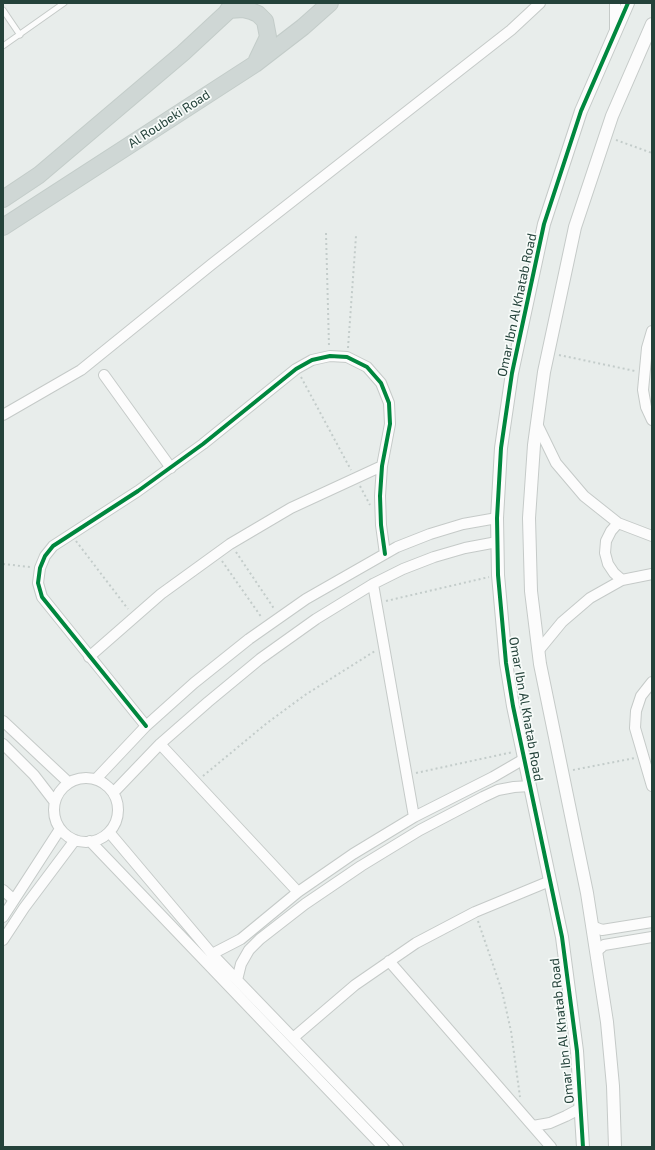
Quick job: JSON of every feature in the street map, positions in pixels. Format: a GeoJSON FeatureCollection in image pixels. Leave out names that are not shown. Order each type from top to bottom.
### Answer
{"type":"FeatureCollection","features":[{"type":"Feature","properties":{"kind":"main road","name":"Al Roubeki Road"},"geometry":{"type":"LineString","coordinates":[[3,227],[255,64],[303,27],[326,4]]}},
{"type":"Feature","properties":{"kind":"main road"},"geometry":{"type":"LineString","coordinates":[[3,199],[38,175],[183,53],[233,7],[258,14],[265,21],[268,37],[255,64]]}},
{"type":"Feature","properties":{"kind":"street"},"geometry":{"type":"LineString","coordinates":[[3,415],[81,370],[212,264],[511,30],[540,3]]}},
{"type":"Feature","properties":{"kind":"street"},"geometry":{"type":"LineString","coordinates":[[615,3],[615,33]]}},
{"type":"Feature","properties":{"kind":"street","name":"Omar Ibn Al Khatab Road"},"geometry":{"type":"LineString","coordinates":[[583,1147],[571,994],[506,663],[498,575],[497,518],[501,448],[512,372],[544,224],[581,110],[628,3]]}},
{"type":"Feature","properties":{"kind":"street","name":"Omar Ibn Al Khatab Road"},"geometry":{"type":"LineString","coordinates":[[615,1147],[613,1086],[607,1022],[587,893],[546,700],[532,591],[529,518],[534,445],[548,352],[576,227],[612,116],[652,24]]}},
{"type":"Feature","properties":{"kind":"street"},"geometry":{"type":"LineString","coordinates":[[652,330],[650,348],[644,373],[643,390],[646,407],[652,420]]}},
{"type":"Feature","properties":{"kind":"street"},"geometry":{"type":"LineString","coordinates":[[146,726],[42,597],[38,583],[40,568],[45,556],[54,546],[71,534],[171,468],[235,420],[296,369],[312,360],[330,356],[347,357],[367,367],[381,383],[389,403],[390,424],[382,466],[380,496],[381,525],[385,554]]}},
{"type":"Feature","properties":{"kind":"street"},"geometry":{"type":"LineString","coordinates":[[104,375],[171,468]]}},
{"type":"Feature","properties":{"kind":"street"},"geometry":{"type":"LineString","coordinates":[[537,424],[556,463],[584,496],[618,523],[652,536]]}},
{"type":"Feature","properties":{"kind":"street"},"geometry":{"type":"LineString","coordinates":[[89,657],[160,594],[230,544],[291,508],[355,477],[382,466]]}},
{"type":"Feature","properties":{"kind":"street"},"geometry":{"type":"LineString","coordinates":[[96,779],[146,726],[194,683],[267,626],[320,591],[398,547],[430,534],[463,524],[497,518]]}},
{"type":"Feature","properties":{"kind":"street"},"geometry":{"type":"LineString","coordinates":[[618,523],[611,531],[606,541],[605,552],[608,564],[614,573],[622,580]]}},
{"type":"Feature","properties":{"kind":"street"},"geometry":{"type":"LineString","coordinates":[[113,793],[160,744],[208,702],[260,659],[316,619],[373,584],[403,569],[434,557],[465,548],[497,542]]}},
{"type":"Feature","properties":{"kind":"street"},"geometry":{"type":"LineString","coordinates":[[539,650],[562,622],[590,598],[622,580],[652,574]]}},
{"type":"Feature","properties":{"kind":"street"},"geometry":{"type":"LineString","coordinates":[[373,584],[414,818]]}},
{"type":"Feature","properties":{"kind":"street"},"geometry":{"type":"LineString","coordinates":[[652,682],[641,696],[636,711],[635,728],[652,786]]}},
{"type":"Feature","properties":{"kind":"street"},"geometry":{"type":"LineString","coordinates":[[3,721],[68,782]]}},
{"type":"Feature","properties":{"kind":"street"},"geometry":{"type":"LineString","coordinates":[[3,744],[30,770],[54,801]]}},
{"type":"Feature","properties":{"kind":"street"},"geometry":{"type":"LineString","coordinates":[[160,744],[298,892]]}},
{"type":"Feature","properties":{"kind":"street"},"geometry":{"type":"LineString","coordinates":[[212,954],[241,939],[298,892],[353,854],[414,818],[493,777],[523,754]]}},
{"type":"Feature","properties":{"kind":"street"},"geometry":{"type":"LineString","coordinates":[[87,777],[96,779],[106,785],[113,793],[117,803],[115,823],[109,832],[100,838],[90,841],[75,840],[60,829],[53,811],[54,801],[62,787],[68,782],[87,777]]}},
{"type":"Feature","properties":{"kind":"street"},"geometry":{"type":"LineString","coordinates":[[237,980],[245,957],[260,939],[305,904],[361,866],[420,830],[483,797],[498,790],[530,786]]}},
{"type":"Feature","properties":{"kind":"street"},"geometry":{"type":"LineString","coordinates":[[3,917],[60,829]]}},
{"type":"Feature","properties":{"kind":"street"},"geometry":{"type":"LineString","coordinates":[[109,832],[212,954],[398,1147]]}},
{"type":"Feature","properties":{"kind":"street"},"geometry":{"type":"LineString","coordinates":[[3,940],[24,908],[75,840]]}},
{"type":"Feature","properties":{"kind":"street"},"geometry":{"type":"LineString","coordinates":[[90,841],[383,1147]]}},
{"type":"Feature","properties":{"kind":"street"},"geometry":{"type":"LineString","coordinates":[[294,1038],[345,994],[388,961],[434,933],[475,912],[550,881]]}},
{"type":"Feature","properties":{"kind":"street"},"geometry":{"type":"LineString","coordinates":[[3,890],[14,900]]}},
{"type":"Feature","properties":{"kind":"street"},"geometry":{"type":"LineString","coordinates":[[592,926],[602,930],[652,922]]}},
{"type":"Feature","properties":{"kind":"street"},"geometry":{"type":"LineString","coordinates":[[596,952],[604,945],[652,936]]}},
{"type":"Feature","properties":{"kind":"street"},"geometry":{"type":"LineString","coordinates":[[388,961],[551,1147]]}},
{"type":"Feature","properties":{"kind":"street"},"geometry":{"type":"LineString","coordinates":[[533,1126],[550,1123],[581,1108]]}},
{"type":"Feature","properties":{"kind":"lane"},"geometry":{"type":"LineString","coordinates":[[3,46],[64,3]]}},
{"type":"Feature","properties":{"kind":"lane"},"geometry":{"type":"LineString","coordinates":[[3,10],[20,35]]}},
{"type":"Feature","properties":{"kind":"path"},"geometry":{"type":"LineString","coordinates":[[605,136],[652,153]]}},
{"type":"Feature","properties":{"kind":"path"},"geometry":{"type":"LineString","coordinates":[[326,232],[330,356]]}},
{"type":"Feature","properties":{"kind":"path"},"geometry":{"type":"LineString","coordinates":[[347,357],[356,236]]}},
{"type":"Feature","properties":{"kind":"path"},"geometry":{"type":"LineString","coordinates":[[548,352],[644,373]]}},
{"type":"Feature","properties":{"kind":"path"},"geometry":{"type":"LineString","coordinates":[[296,369],[381,525]]}},
{"type":"Feature","properties":{"kind":"path"},"geometry":{"type":"LineString","coordinates":[[71,534],[134,617]]}},
{"type":"Feature","properties":{"kind":"path"},"geometry":{"type":"LineString","coordinates":[[230,544],[281,617]]}},
{"type":"Feature","properties":{"kind":"path"},"geometry":{"type":"LineString","coordinates":[[217,553],[267,626]]}},
{"type":"Feature","properties":{"kind":"path"},"geometry":{"type":"LineString","coordinates":[[3,564],[40,568]]}},
{"type":"Feature","properties":{"kind":"path"},"geometry":{"type":"LineString","coordinates":[[377,603],[498,575]]}},
{"type":"Feature","properties":{"kind":"path"},"geometry":{"type":"LineString","coordinates":[[196,782],[267,722],[311,691],[384,646]]}},
{"type":"Feature","properties":{"kind":"path"},"geometry":{"type":"LineString","coordinates":[[407,775],[523,754]]}},
{"type":"Feature","properties":{"kind":"path"},"geometry":{"type":"LineString","coordinates":[[562,772],[644,756]]}},
{"type":"Feature","properties":{"kind":"path"},"geometry":{"type":"LineString","coordinates":[[475,912],[490,951],[502,991],[518,1072],[522,1114]]}},
{"type":"Feature","properties":{"kind":"cycle path"},"geometry":{"type":"LineString","coordinates":[[583,1147],[577,1051],[562,937],[513,706],[506,663],[498,575],[497,518],[501,448],[512,373],[544,224],[581,111],[628,3]]}},
{"type":"Feature","properties":{"kind":"cycle path"},"geometry":{"type":"LineString","coordinates":[[146,726],[42,597],[38,583],[40,568],[45,556],[53,546],[138,491],[203,444],[296,369],[312,360],[330,356],[347,357],[367,367],[381,383],[389,403],[390,424],[382,466],[380,496],[381,525],[385,554]]}}]}
